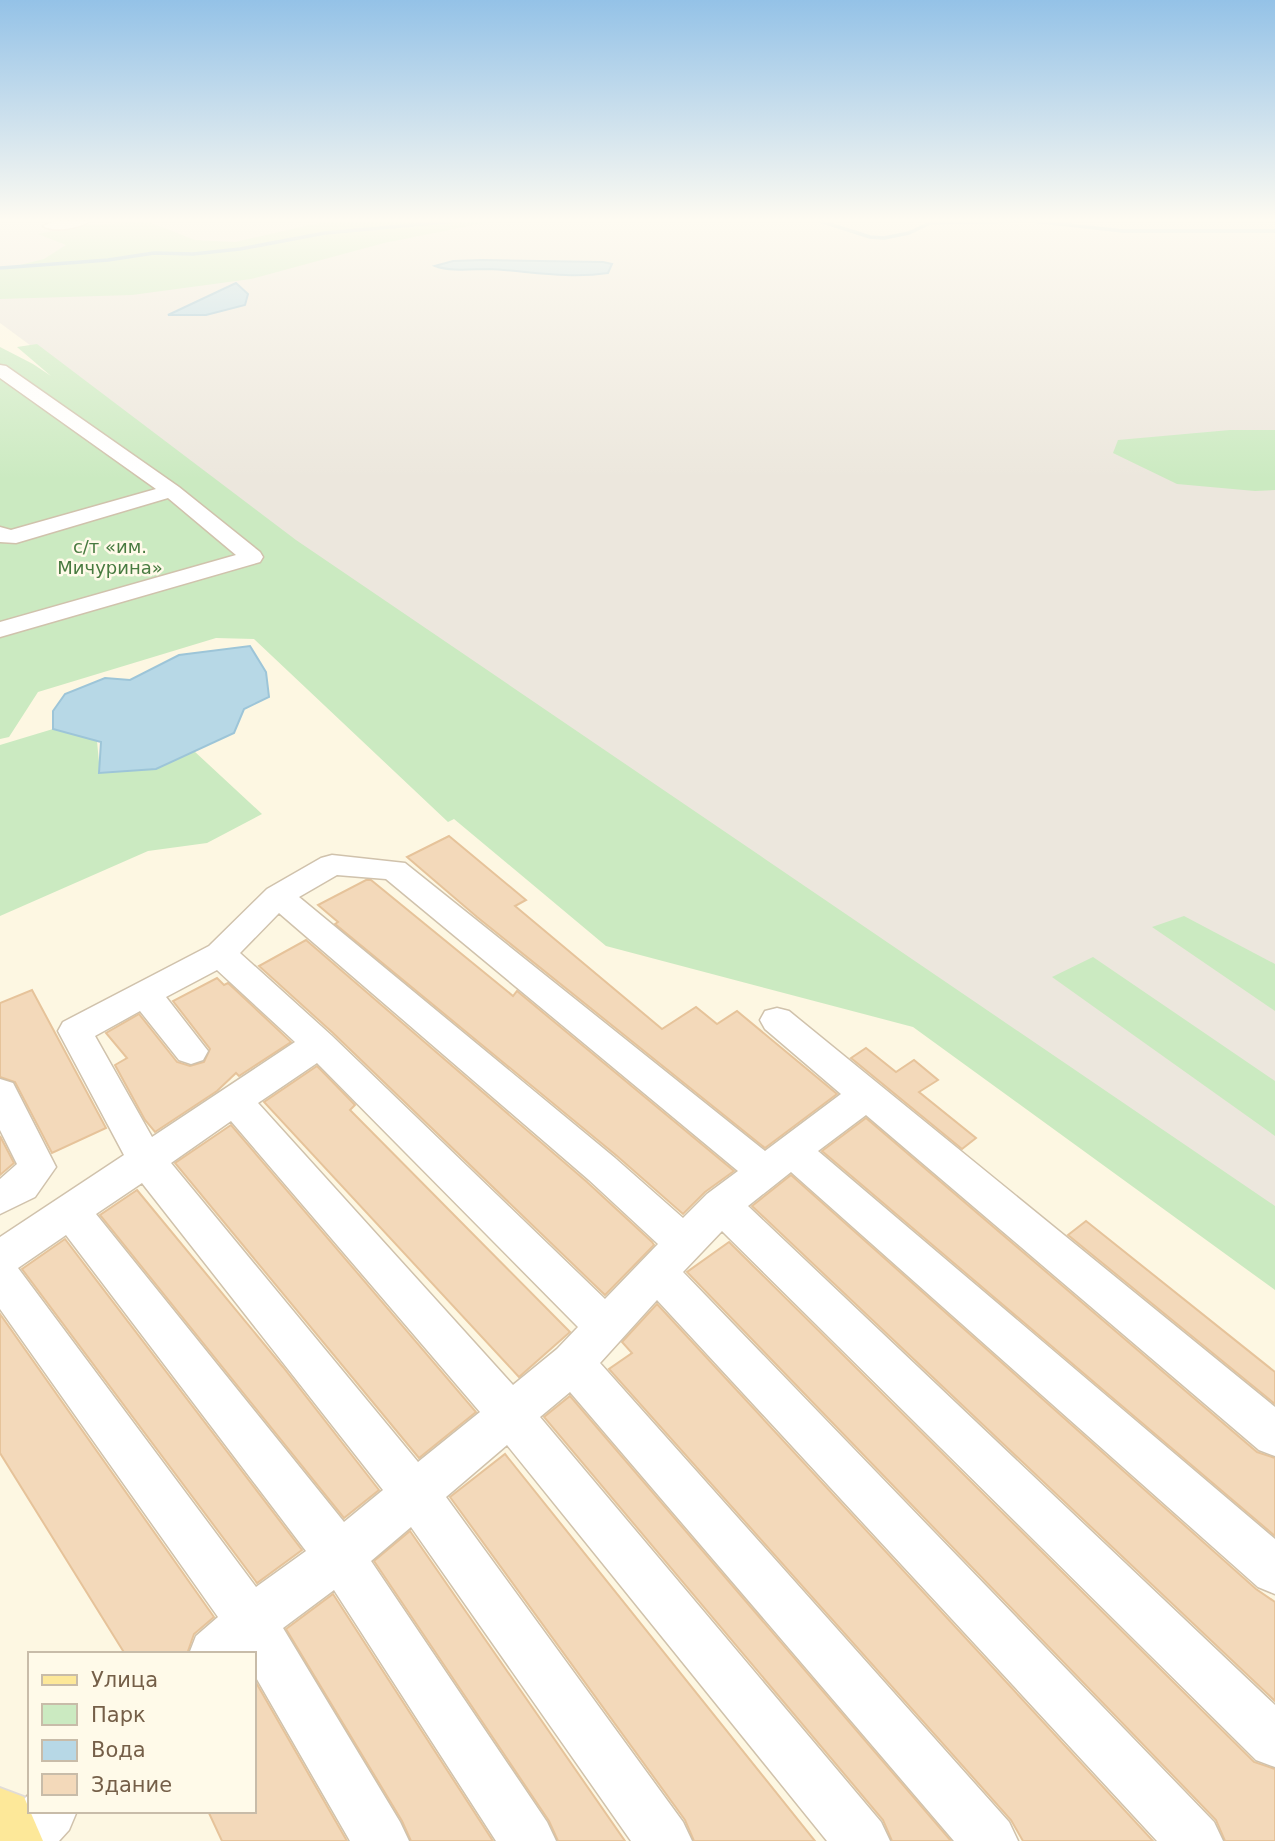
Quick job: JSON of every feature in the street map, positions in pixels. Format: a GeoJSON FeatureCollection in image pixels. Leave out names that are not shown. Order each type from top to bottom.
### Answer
{"type":"FeatureCollection","features":[{"type":"Feature","properties":{"kind":"main road"},"geometry":{"type":"LineString","coordinates":[[0,1821],[9,1841]]}},
{"type":"Feature","properties":{"kind":"lane"},"geometry":{"type":"LineString","coordinates":[[0,630],[252,557],[172,491],[4,376]]}},
{"type":"Feature","properties":{"kind":"lane"},"geometry":{"type":"LineString","coordinates":[[0,533],[8,538],[172,491]]}},
{"type":"Feature","properties":{"kind":"lane"},"geometry":{"type":"LineString","coordinates":[[664,1841],[415,1494],[146,1160],[75,1031],[220,954],[278,896],[332,865],[394,870],[778,1162],[1275,1570]]}},
{"type":"Feature","properties":{"kind":"lane"},"geometry":{"type":"LineString","coordinates":[[278,896],[602,1169],[671,1259],[1195,1841]]}},
{"type":"Feature","properties":{"kind":"lane"},"geometry":{"type":"LineString","coordinates":[[220,954],[319,1044],[606,1327]]}},
{"type":"Feature","properties":{"kind":"lane"},"geometry":{"type":"LineString","coordinates":[[144,993],[191,1051]]}},
{"type":"Feature","properties":{"kind":"lane"},"geometry":{"type":"LineString","coordinates":[[777,1020],[1275,1434]]}},
{"type":"Feature","properties":{"kind":"lane"},"geometry":{"type":"LineString","coordinates":[[0,1258],[319,1044]]}},
{"type":"Feature","properties":{"kind":"lane"},"geometry":{"type":"LineString","coordinates":[[0,1093],[37,1167],[20,1186],[0,1198]]}},
{"type":"Feature","properties":{"kind":"lane"},"geometry":{"type":"LineString","coordinates":[[216,1652],[250,1621],[340,1556],[572,1363],[721,1205],[867,1094]]}},
{"type":"Feature","properties":{"kind":"lane"},"geometry":{"type":"LineString","coordinates":[[235,1101],[509,1414],[862,1841]]}},
{"type":"Feature","properties":{"kind":"lane"},"geometry":{"type":"LineString","coordinates":[[721,1205],[1275,1741]]}},
{"type":"Feature","properties":{"kind":"lane"},"geometry":{"type":"LineString","coordinates":[[70,1212],[340,1556],[528,1841]]}},
{"type":"Feature","properties":{"kind":"lane"},"geometry":{"type":"LineString","coordinates":[[0,1276],[250,1621],[380,1841]]}},
{"type":"Feature","properties":{"kind":"lane"},"geometry":{"type":"LineString","coordinates":[[572,1363],[990,1841]]}},
{"type":"Feature","properties":{"kind":"lane"},"geometry":{"type":"LineString","coordinates":[[21,1841],[48,1813]]}},
{"type":"Feature","properties":{"kind":"shaded area"},"geometry":{"type":"Polygon","coordinates":[[[0,307],[1275,307],[1275,1262],[0,323],[0,307]]]}},
{"type":"Feature","properties":{"kind":"green space","name":"с/т «им. Мичурина»"},"geometry":{"type":"Polygon","coordinates":[[[37,344],[296,540],[1275,1206],[1275,1290],[913,1027],[606,946],[454,819],[448,822],[254,639],[216,638],[38,692],[9,737],[0,739],[0,347],[51,376],[17,347],[37,344]]]}},
{"type":"Feature","properties":{"kind":"green space"},"geometry":{"type":"Polygon","coordinates":[[[1230,430],[1275,430],[1275,490],[1255,491],[1177,484],[1113,453],[1118,440],[1230,430]]]}},
{"type":"Feature","properties":{"kind":"green space"},"geometry":{"type":"Polygon","coordinates":[[[53,729],[97,741],[100,773],[156,769],[194,751],[262,814],[207,843],[148,851],[0,916],[0,745],[53,729]]]}},
{"type":"Feature","properties":{"kind":"green space"},"geometry":{"type":"Polygon","coordinates":[[[1184,916],[1275,964],[1275,1011],[1152,927],[1184,916]]]}},
{"type":"Feature","properties":{"kind":"green space"},"geometry":{"type":"Polygon","coordinates":[[[1093,957],[1275,1081],[1275,1136],[1052,977],[1093,957]]]}},
{"type":"Feature","properties":{"kind":"water"},"geometry":{"type":"Polygon","coordinates":[[[185,307],[238,307],[206,315],[168,315],[185,307]]]}},
{"type":"Feature","properties":{"kind":"water"},"geometry":{"type":"Polygon","coordinates":[[[250,646],[266,672],[269,697],[244,709],[234,733],[156,769],[99,773],[101,742],[53,729],[53,711],[65,694],[105,678],[130,680],[179,655],[250,646]]]}},
{"type":"Feature","properties":{"kind":"building"},"geometry":{"type":"Polygon","coordinates":[[[449,836],[526,900],[515,906],[662,1029],[696,1007],[717,1024],[737,1011],[837,1094],[765,1148],[477,917],[407,857],[449,836]]]}},
{"type":"Feature","properties":{"kind":"building"},"geometry":{"type":"Polygon","coordinates":[[[366,880],[371,880],[513,996],[517,991],[734,1171],[705,1192],[683,1214],[617,1156],[335,924],[338,922],[318,905],[366,880]]]}},
{"type":"Feature","properties":{"kind":"building"},"geometry":{"type":"Polygon","coordinates":[[[306,940],[587,1182],[652,1242],[654,1245],[605,1295],[333,1033],[259,966],[306,940]]]}},
{"type":"Feature","properties":{"kind":"building"},"geometry":{"type":"Polygon","coordinates":[[[217,978],[224,985],[228,983],[291,1042],[239,1076],[236,1073],[217,1091],[155,1132],[145,1120],[115,1065],[127,1058],[106,1033],[139,1014],[177,1062],[190,1066],[204,1062],[210,1049],[173,1001],[217,978]]]}},
{"type":"Feature","properties":{"kind":"building"},"geometry":{"type":"Polygon","coordinates":[[[32,990],[106,1128],[52,1153],[15,1082],[0,1077],[0,1003],[32,990]]]}},
{"type":"Feature","properties":{"kind":"building"},"geometry":{"type":"Polygon","coordinates":[[[866,1048],[896,1072],[914,1060],[938,1080],[919,1092],[976,1138],[962,1149],[851,1058],[866,1048]]]}},
{"type":"Feature","properties":{"kind":"building"},"geometry":{"type":"Polygon","coordinates":[[[317,1066],[355,1105],[350,1110],[570,1332],[519,1377],[264,1102],[317,1066]]]}},
{"type":"Feature","properties":{"kind":"building"},"geometry":{"type":"Polygon","coordinates":[[[866,1118],[1257,1452],[1275,1458],[1275,1536],[822,1151],[866,1118]]]}},
{"type":"Feature","properties":{"kind":"building"},"geometry":{"type":"Polygon","coordinates":[[[231,1125],[476,1412],[419,1458],[175,1163],[231,1125]]]}},
{"type":"Feature","properties":{"kind":"building"},"geometry":{"type":"Polygon","coordinates":[[[0,1136],[14,1163],[0,1175],[0,1136]]]}},
{"type":"Feature","properties":{"kind":"building"},"geometry":{"type":"Polygon","coordinates":[[[791,1175],[1256,1589],[1275,1602],[1275,1701],[752,1206],[791,1175]]]}},
{"type":"Feature","properties":{"kind":"building"},"geometry":{"type":"Polygon","coordinates":[[[137,1190],[283,1367],[379,1490],[344,1518],[100,1215],[137,1190]]]}},
{"type":"Feature","properties":{"kind":"building"},"geometry":{"type":"Polygon","coordinates":[[[1086,1221],[1275,1372],[1275,1404],[1068,1235],[1086,1221]]]}},
{"type":"Feature","properties":{"kind":"building"},"geometry":{"type":"Polygon","coordinates":[[[65,1239],[302,1550],[257,1583],[22,1269],[65,1239]]]}},
{"type":"Feature","properties":{"kind":"building"},"geometry":{"type":"Polygon","coordinates":[[[729,1242],[1254,1762],[1275,1769],[1275,1841],[1225,1841],[1216,1820],[687,1272],[729,1242]]]}},
{"type":"Feature","properties":{"kind":"building"},"geometry":{"type":"Polygon","coordinates":[[[657,1304],[1153,1841],[1023,1841],[1011,1820],[609,1369],[632,1353],[622,1342],[657,1304]]]}},
{"type":"Feature","properties":{"kind":"building"},"geometry":{"type":"Polygon","coordinates":[[[0,1314],[214,1617],[194,1634],[188,1652],[124,1652],[0,1453],[0,1314]]]}},
{"type":"Feature","properties":{"kind":"building"},"geometry":{"type":"Polygon","coordinates":[[[570,1396],[951,1841],[892,1841],[883,1820],[544,1417],[570,1396]]]}},
{"type":"Feature","properties":{"kind":"building"},"geometry":{"type":"Polygon","coordinates":[[[505,1454],[815,1841],[694,1841],[685,1820],[450,1497],[505,1454]]]}},
{"type":"Feature","properties":{"kind":"building"},"geometry":{"type":"Polygon","coordinates":[[[410,1531],[625,1841],[558,1841],[549,1821],[374,1561],[410,1531]]]}},
{"type":"Feature","properties":{"kind":"building"},"geometry":{"type":"Polygon","coordinates":[[[333,1594],[493,1841],[411,1841],[402,1821],[286,1629],[333,1594]]]}},
{"type":"Feature","properties":{"kind":"building"},"geometry":{"type":"Polygon","coordinates":[[[256,1682],[347,1841],[222,1841],[209,1813],[256,1813],[256,1682]]]}}]}
